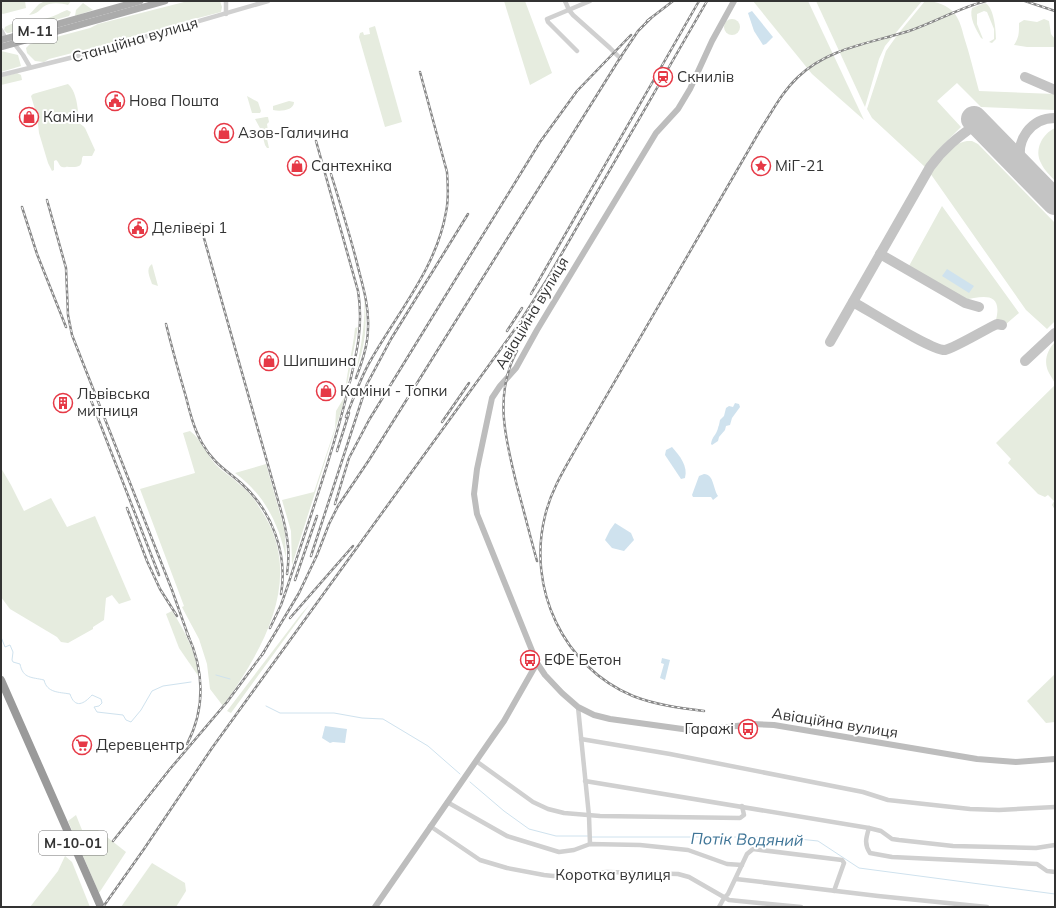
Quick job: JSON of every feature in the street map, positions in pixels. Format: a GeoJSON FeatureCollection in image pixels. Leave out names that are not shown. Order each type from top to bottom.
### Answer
{"type":"FeatureCollection","features":[{"type":"Feature","properties":{"kind":"highway","name":"М-10-01"},"geometry":{"type":"LineString","coordinates":[[1,680],[100,904]]}},
{"type":"Feature","properties":{"kind":"main road","name":"М-11"},"geometry":{"type":"LineString","coordinates":[[3,39],[140,1]]}},
{"type":"Feature","properties":{"kind":"main road","name":"М-11"},"geometry":{"type":"LineString","coordinates":[[1,47],[165,1]]}},
{"type":"Feature","properties":{"kind":"street"},"geometry":{"type":"LineString","coordinates":[[226,1],[226,14]]}},
{"type":"Feature","properties":{"kind":"street","name":"Станційна вулиця"},"geometry":{"type":"LineString","coordinates":[[1,75],[82,55],[268,1]]}},
{"type":"Feature","properties":{"kind":"street"},"geometry":{"type":"LineString","coordinates":[[565,1],[569,10],[620,58]]}},
{"type":"Feature","properties":{"kind":"street"},"geometry":{"type":"LineString","coordinates":[[577,51],[548,22],[547,19],[590,1]]}},
{"type":"Feature","properties":{"kind":"street","name":"Авіаційна вулиця"},"geometry":{"type":"LineString","coordinates":[[734,1],[710,45],[696,78],[680,106],[654,137],[537,330],[516,368],[495,392],[490,406],[477,469],[474,501],[479,522],[537,663],[545,675],[578,707],[594,715],[610,719],[697,731],[752,724],[774,725],[977,759],[1016,762],[1055,759]]}},
{"type":"Feature","properties":{"kind":"street"},"geometry":{"type":"LineString","coordinates":[[1,30],[3,39],[15,44],[30,67]]}},
{"type":"Feature","properties":{"kind":"street"},"geometry":{"type":"LineString","coordinates":[[375,907],[504,721],[537,663]]}},
{"type":"Feature","properties":{"kind":"street"},"geometry":{"type":"LineString","coordinates":[[578,707],[589,816],[590,844]]}},
{"type":"Feature","properties":{"kind":"street"},"geometry":{"type":"LineString","coordinates":[[581,739],[855,790],[888,800],[970,809],[1006,810],[1055,807]]}},
{"type":"Feature","properties":{"kind":"street"},"geometry":{"type":"LineString","coordinates":[[476,761],[534,802],[541,806],[564,813],[589,816],[740,818],[744,815],[742,806]]}},
{"type":"Feature","properties":{"kind":"street"},"geometry":{"type":"LineString","coordinates":[[585,781],[869,828],[881,831],[892,839],[953,846],[1036,848],[1055,845]]}},
{"type":"Feature","properties":{"kind":"street"},"geometry":{"type":"LineString","coordinates":[[447,802],[508,836],[559,852],[574,850],[590,844],[640,845],[688,850],[728,864],[742,866]]}},
{"type":"Feature","properties":{"kind":"street","name":"Коротка вулиця"},"geometry":{"type":"LineString","coordinates":[[430,826],[480,860],[498,866],[544,875],[607,872],[678,874],[688,877],[724,898],[801,907]]}},
{"type":"Feature","properties":{"kind":"street"},"geometry":{"type":"LineString","coordinates":[[869,828],[865,841],[866,847],[870,852],[892,857],[1037,864],[1047,872],[1055,872]]}},
{"type":"Feature","properties":{"kind":"street"},"geometry":{"type":"LineString","coordinates":[[719,907],[736,879],[748,852],[753,850],[840,859],[844,863],[834,891]]}},
{"type":"Feature","properties":{"kind":"street"},"geometry":{"type":"LineString","coordinates":[[736,879],[987,907]]}},
{"type":"Feature","properties":{"kind":"shaded area"},"geometry":{"type":"Polygon","coordinates":[[[1,1],[25,1],[26,8],[3,14],[1,13],[1,1]]]}},
{"type":"Feature","properties":{"kind":"shaded area"},"geometry":{"type":"Polygon","coordinates":[[[45,1],[71,1],[68,5],[58,3],[49,4],[29,15],[39,4],[45,1]]]}},
{"type":"Feature","properties":{"kind":"shaded area"},"geometry":{"type":"Polygon","coordinates":[[[188,1],[220,1],[222,7],[221,12],[179,23],[173,28],[151,31],[96,46],[94,49],[87,51],[84,50],[49,59],[44,62],[35,61],[27,53],[26,48],[30,44],[90,28],[98,24],[188,1]]]}},
{"type":"Feature","properties":{"kind":"shaded area"},"geometry":{"type":"Polygon","coordinates":[[[504,1],[525,1],[552,73],[530,85],[504,1]]]}},
{"type":"Feature","properties":{"kind":"shaded area"},"geometry":{"type":"Polygon","coordinates":[[[753,1],[808,1],[864,120],[812,74],[753,1]]]}},
{"type":"Feature","properties":{"kind":"shaded area"},"geometry":{"type":"Polygon","coordinates":[[[816,1],[922,1],[885,46],[879,59],[865,107],[816,1]]]}},
{"type":"Feature","properties":{"kind":"shaded area"},"geometry":{"type":"Polygon","coordinates":[[[925,1],[945,6],[952,11],[960,22],[979,91],[1055,94],[1055,110],[981,107],[957,83],[937,101],[961,127],[941,147],[925,167],[872,118],[867,109],[886,51],[925,1]]]}},
{"type":"Feature","properties":{"kind":"shaded area"},"geometry":{"type":"Polygon","coordinates":[[[83,3],[93,10],[75,16],[76,10],[83,3]]]}},
{"type":"Feature","properties":{"kind":"shaded area"},"geometry":{"type":"Polygon","coordinates":[[[985,3],[991,9],[995,25],[996,39],[992,43],[989,42],[994,39],[994,29],[987,12],[984,11],[977,14],[977,24],[983,39],[975,27],[971,16],[972,8],[985,3]]]}},
{"type":"Feature","properties":{"kind":"shaded area"},"geometry":{"type":"Polygon","coordinates":[[[67,10],[71,12],[69,16],[9,33],[4,30],[5,27],[14,23],[52,17],[67,10]]]}},
{"type":"Feature","properties":{"kind":"shaded area"},"geometry":{"type":"Polygon","coordinates":[[[732,19],[738,21],[740,27],[738,33],[732,35],[726,33],[724,27],[726,21],[732,19]]]}},
{"type":"Feature","properties":{"kind":"shaded area"},"geometry":{"type":"Polygon","coordinates":[[[1044,19],[1049,21],[1051,34],[1055,39],[1055,47],[1027,47],[1014,45],[1017,40],[1019,23],[1024,20],[1037,22],[1044,19]]]}},
{"type":"Feature","properties":{"kind":"shaded area"},"geometry":{"type":"Polygon","coordinates":[[[375,26],[402,122],[385,127],[359,37],[360,33],[363,32],[364,35],[370,34],[369,28],[375,26]]]}},
{"type":"Feature","properties":{"kind":"shaded area"},"geometry":{"type":"Polygon","coordinates":[[[1,51],[18,55],[21,66],[1,72],[1,51]]]}},
{"type":"Feature","properties":{"kind":"shaded area"},"geometry":{"type":"Polygon","coordinates":[[[17,73],[21,75],[22,80],[1,85],[1,77],[17,73]]]}},
{"type":"Feature","properties":{"kind":"shaded area"},"geometry":{"type":"Polygon","coordinates":[[[68,84],[74,93],[77,104],[78,111],[74,115],[75,118],[85,128],[95,150],[92,156],[83,156],[81,164],[77,167],[62,167],[56,160],[54,161],[54,170],[52,171],[39,133],[37,116],[31,96],[33,94],[68,84]]]}},
{"type":"Feature","properties":{"kind":"shaded area"},"geometry":{"type":"Polygon","coordinates":[[[247,96],[258,102],[261,111],[260,113],[252,113],[247,96]]]}},
{"type":"Feature","properties":{"kind":"shaded area"},"geometry":{"type":"Polygon","coordinates":[[[289,101],[294,102],[292,107],[289,109],[280,111],[273,110],[273,106],[289,101]]]}},
{"type":"Feature","properties":{"kind":"shaded area"},"geometry":{"type":"Polygon","coordinates":[[[268,117],[269,122],[267,124],[269,138],[267,139],[269,148],[265,145],[261,130],[255,119],[268,117]]]}},
{"type":"Feature","properties":{"kind":"shaded area"},"geometry":{"type":"Polygon","coordinates":[[[1055,128],[1055,181],[1042,166],[1038,153],[1040,143],[1043,138],[1055,128]]]}},
{"type":"Feature","properties":{"kind":"shaded area"},"geometry":{"type":"Polygon","coordinates":[[[972,141],[978,144],[1055,223],[1055,321],[1047,329],[1026,310],[930,173],[950,149],[955,145],[972,141]]]}},
{"type":"Feature","properties":{"kind":"shaded area"},"geometry":{"type":"Polygon","coordinates":[[[942,206],[1019,313],[1005,325],[996,320],[997,304],[994,300],[990,298],[978,297],[963,300],[909,268],[942,206]]]}},
{"type":"Feature","properties":{"kind":"shaded area"},"geometry":{"type":"Polygon","coordinates":[[[152,264],[158,286],[152,284],[149,276],[148,271],[152,264]]]}},
{"type":"Feature","properties":{"kind":"shaded area"},"geometry":{"type":"Polygon","coordinates":[[[364,297],[366,326],[362,353],[356,371],[364,325],[364,297]]]}},
{"type":"Feature","properties":{"kind":"shaded area"},"geometry":{"type":"Polygon","coordinates":[[[358,327],[345,396],[355,328],[358,327]]]}},
{"type":"Feature","properties":{"kind":"shaded area"},"geometry":{"type":"Polygon","coordinates":[[[1055,342],[1055,385],[1047,369],[1046,360],[1048,352],[1055,342]]]}},
{"type":"Feature","properties":{"kind":"shaded area"},"geometry":{"type":"Polygon","coordinates":[[[1055,385],[1055,510],[1052,505],[1054,501],[1048,495],[1045,497],[1038,494],[1008,463],[1011,459],[996,443],[1055,385]]]}},
{"type":"Feature","properties":{"kind":"shaded area"},"geometry":{"type":"Polygon","coordinates":[[[345,396],[342,408],[292,565],[291,531],[282,500],[314,492],[335,428],[336,411],[345,396]]]}},
{"type":"Feature","properties":{"kind":"shaded area"},"geometry":{"type":"Polygon","coordinates":[[[190,431],[198,439],[216,465],[245,489],[255,500],[273,533],[279,559],[280,585],[274,610],[265,635],[253,660],[223,706],[210,689],[207,664],[199,639],[182,607],[184,606],[140,489],[195,473],[183,433],[190,431]]]}},
{"type":"Feature","properties":{"kind":"shaded area"},"geometry":{"type":"Polygon","coordinates":[[[266,464],[285,532],[286,558],[279,533],[269,511],[254,490],[235,473],[266,464]]]}},
{"type":"Feature","properties":{"kind":"shaded area"},"geometry":{"type":"Polygon","coordinates":[[[1,468],[24,511],[51,498],[67,527],[95,516],[131,600],[119,604],[112,595],[106,598],[104,620],[93,627],[93,629],[68,643],[61,642],[57,637],[10,609],[1,597],[1,468]]]}},
{"type":"Feature","properties":{"kind":"shaded area"},"geometry":{"type":"Polygon","coordinates":[[[310,604],[231,713],[227,711],[301,614],[310,604]]]}},
{"type":"Feature","properties":{"kind":"shaded area"},"geometry":{"type":"Polygon","coordinates":[[[172,611],[189,642],[198,668],[199,677],[179,648],[166,614],[172,611]]]}},
{"type":"Feature","properties":{"kind":"shaded area"},"geometry":{"type":"Polygon","coordinates":[[[1055,674],[1055,722],[1046,723],[1027,701],[1055,674]]]}},
{"type":"Feature","properties":{"kind":"shaded area"},"geometry":{"type":"Polygon","coordinates":[[[76,815],[82,830],[98,830],[126,852],[99,893],[68,821],[76,815]]]}},
{"type":"Feature","properties":{"kind":"shaded area"},"geometry":{"type":"Polygon","coordinates":[[[65,856],[72,862],[90,907],[30,907],[58,871],[65,856]]]}},
{"type":"Feature","properties":{"kind":"shaded area"},"geometry":{"type":"Polygon","coordinates":[[[152,863],[185,883],[186,891],[176,907],[121,907],[152,863]]]}},
{"type":"Feature","properties":{"kind":"water"},"geometry":{"type":"Polygon","coordinates":[[[752,11],[773,37],[766,44],[763,45],[754,31],[748,13],[752,11]]]}},
{"type":"Feature","properties":{"kind":"water"},"geometry":{"type":"Polygon","coordinates":[[[947,269],[974,286],[969,293],[942,276],[947,269]]]}},
{"type":"Feature","properties":{"kind":"water"},"geometry":{"type":"Polygon","coordinates":[[[735,403],[739,404],[740,407],[732,418],[730,425],[726,426],[718,441],[712,445],[712,440],[720,420],[724,416],[726,408],[729,406],[733,407],[735,403]]]}},
{"type":"Feature","properties":{"kind":"water"},"geometry":{"type":"Polygon","coordinates":[[[672,447],[684,465],[686,474],[685,478],[681,479],[665,455],[666,450],[672,447]]]}},
{"type":"Feature","properties":{"kind":"water"},"geometry":{"type":"Polygon","coordinates":[[[704,474],[710,476],[712,479],[718,496],[713,500],[711,497],[693,497],[692,495],[699,476],[704,474]]]}},
{"type":"Feature","properties":{"kind":"water"},"geometry":{"type":"Polygon","coordinates":[[[615,523],[631,533],[634,540],[624,551],[612,548],[605,540],[615,523]]]}},
{"type":"Feature","properties":{"kind":"water"},"geometry":{"type":"Polygon","coordinates":[[[662,658],[670,660],[665,680],[660,678],[664,664],[661,663],[662,658]]]}},
{"type":"Feature","properties":{"kind":"water"},"geometry":{"type":"Polygon","coordinates":[[[325,726],[347,729],[345,743],[330,743],[322,738],[325,726]]]}},
{"type":"Feature","properties":{"kind":"waterway","name":"Потік Водяний"},"geometry":{"type":"LineString","coordinates":[[1,637],[5,647],[10,645],[13,652],[13,662],[20,664],[21,669],[26,675],[32,678],[44,680],[51,690],[70,694],[74,702],[80,704],[92,695],[101,699],[102,703],[99,706],[94,707],[97,712],[123,715],[126,720],[131,722],[141,710],[152,691],[163,686],[191,682]]}},
{"type":"Feature","properties":{"kind":"waterway","name":"Потік Водяний"},"geometry":{"type":"LineString","coordinates":[[216,675],[230,679]]}},
{"type":"Feature","properties":{"kind":"waterway","name":"Потік Водяний"},"geometry":{"type":"LineString","coordinates":[[266,706],[280,713],[334,713],[362,718],[383,719],[428,746],[460,774]]}},
{"type":"Feature","properties":{"kind":"waterway","name":"Потік Водяний"},"geometry":{"type":"LineString","coordinates":[[470,782],[504,811],[529,829],[556,836],[589,836]]}},
{"type":"Feature","properties":{"kind":"waterway","name":"Потік Водяний"},"geometry":{"type":"LineString","coordinates":[[592,837],[780,837],[818,841],[859,868],[1055,894]]}},
{"type":"Feature","properties":{"kind":"taxiway"},"geometry":{"type":"LineString","coordinates":[[1025,77],[1055,90]]}},
{"type":"Feature","properties":{"kind":"taxiway"},"geometry":{"type":"LineString","coordinates":[[1033,180],[1022,164],[1020,147],[1026,132],[1032,126],[1046,119],[1055,118]]}},
{"type":"Feature","properties":{"kind":"taxiway"},"geometry":{"type":"LineString","coordinates":[[830,342],[930,167],[952,143],[978,123]]}},
{"type":"Feature","properties":{"kind":"taxiway"},"geometry":{"type":"LineString","coordinates":[[880,254],[965,303],[979,307]]}},
{"type":"Feature","properties":{"kind":"taxiway"},"geometry":{"type":"LineString","coordinates":[[853,302],[938,349],[950,349],[997,324],[1002,325]]}},
{"type":"Feature","properties":{"kind":"taxiway"},"geometry":{"type":"LineString","coordinates":[[1025,361],[1055,333]]}},
{"type":"Feature","properties":{"kind":"runway"},"geometry":{"type":"LineString","coordinates":[[974,119],[1055,202]]}},
{"type":"Feature","properties":{"kind":"railway"},"geometry":{"type":"LineString","coordinates":[[647,21],[673,1]]}},
{"type":"Feature","properties":{"kind":"railway"},"geometry":{"type":"LineString","coordinates":[[531,294],[699,1]]}},
{"type":"Feature","properties":{"kind":"railway"},"geometry":{"type":"LineString","coordinates":[[103,907],[212,748],[518,325],[546,281],[707,1]]}},
{"type":"Feature","properties":{"kind":"railway"},"geometry":{"type":"LineString","coordinates":[[704,711],[659,704],[633,696],[608,683],[587,666],[570,645],[556,622],[546,597],[541,570],[541,543],[545,516],[551,497],[568,462],[762,127],[778,101],[793,82],[810,67],[836,53],[865,43],[909,31],[966,7],[986,1]]}},
{"type":"Feature","properties":{"kind":"railway"},"geometry":{"type":"LineString","coordinates":[[1025,1],[1055,11]]}},
{"type":"Feature","properties":{"kind":"railway"},"geometry":{"type":"LineString","coordinates":[[262,655],[299,593],[338,506],[369,460],[620,58],[638,31],[651,18]]}},
{"type":"Feature","properties":{"kind":"railway"},"geometry":{"type":"LineString","coordinates":[[335,504],[349,458],[369,420],[540,142],[577,91],[631,35]]}},
{"type":"Feature","properties":{"kind":"railway"},"geometry":{"type":"LineString","coordinates":[[346,417],[368,365],[426,270],[441,232],[446,212],[448,197],[447,172],[420,72]]}},
{"type":"Feature","properties":{"kind":"railway"},"geometry":{"type":"LineString","coordinates":[[270,628],[281,605],[288,585],[335,439],[354,365],[360,329],[360,304],[358,291],[316,141]]}},
{"type":"Feature","properties":{"kind":"railway"},"geometry":{"type":"LineString","coordinates":[[331,174],[353,246],[367,306],[367,341],[356,378]]}},
{"type":"Feature","properties":{"kind":"railway"},"geometry":{"type":"LineString","coordinates":[[47,200],[66,268],[68,315],[72,335],[172,590],[189,638]]}},
{"type":"Feature","properties":{"kind":"railway"},"geometry":{"type":"LineString","coordinates":[[22,207],[37,254],[66,327]]}},
{"type":"Feature","properties":{"kind":"railway"},"geometry":{"type":"LineString","coordinates":[[311,556],[367,384],[391,339],[468,214]]}},
{"type":"Feature","properties":{"kind":"railway"},"geometry":{"type":"LineString","coordinates":[[200,224],[283,518],[288,546],[287,574]]}},
{"type":"Feature","properties":{"kind":"railway"},"geometry":{"type":"LineString","coordinates":[[507,331],[522,308]]}},
{"type":"Feature","properties":{"kind":"railway"},"geometry":{"type":"LineString","coordinates":[[166,324],[194,427],[199,438],[215,461],[253,495],[262,507],[275,534],[280,549],[282,564],[283,579],[281,594]]}},
{"type":"Feature","properties":{"kind":"railway"},"geometry":{"type":"LineString","coordinates":[[517,351],[505,384],[504,418],[509,452],[537,561]]}},
{"type":"Feature","properties":{"kind":"railway"},"geometry":{"type":"LineString","coordinates":[[442,422],[469,383]]}},
{"type":"Feature","properties":{"kind":"railway"},"geometry":{"type":"LineString","coordinates":[[87,390],[159,575]]}},
{"type":"Feature","properties":{"kind":"railway"},"geometry":{"type":"LineString","coordinates":[[337,451],[349,413]]}},
{"type":"Feature","properties":{"kind":"railway"},"geometry":{"type":"LineString","coordinates":[[127,508],[147,561],[160,589],[177,616]]}},
{"type":"Feature","properties":{"kind":"railway"},"geometry":{"type":"LineString","coordinates":[[295,580],[317,516]]}},
{"type":"Feature","properties":{"kind":"railway"},"geometry":{"type":"LineString","coordinates":[[290,618],[353,546]]}},
{"type":"Feature","properties":{"kind":"railway"},"geometry":{"type":"LineString","coordinates":[[187,633],[197,660],[200,688],[200,703],[197,717],[187,744]]}},
{"type":"Feature","properties":{"kind":"railway"},"geometry":{"type":"LineString","coordinates":[[113,841],[170,769],[227,702],[264,652]]}},
{"type":"Feature","properties":{"kind":"place","name":"Скнилів"},"geometry":{"type":"Point","coordinates":[663,77]}},
{"type":"Feature","properties":{"kind":"place","name":"Нова Пошта"},"geometry":{"type":"Point","coordinates":[115,101]}},
{"type":"Feature","properties":{"kind":"place","name":"Каміни"},"geometry":{"type":"Point","coordinates":[29,117]}},
{"type":"Feature","properties":{"kind":"place","name":"Азов-Галичина"},"geometry":{"type":"Point","coordinates":[224,133]}},
{"type":"Feature","properties":{"kind":"place","name":"Сантехніка"},"geometry":{"type":"Point","coordinates":[297,166]}},
{"type":"Feature","properties":{"kind":"place","name":"МіГ-21"},"geometry":{"type":"Point","coordinates":[761,166]}},
{"type":"Feature","properties":{"kind":"place","name":"Делівері 1"},"geometry":{"type":"Point","coordinates":[138,228]}},
{"type":"Feature","properties":{"kind":"place","name":"Шипшина"},"geometry":{"type":"Point","coordinates":[269,361]}},
{"type":"Feature","properties":{"kind":"place","name":"Каміни - Топки"},"geometry":{"type":"Point","coordinates":[326,391]}},
{"type":"Feature","properties":{"kind":"place","name":"Львівська митниця"},"geometry":{"type":"Point","coordinates":[63,403]}},
{"type":"Feature","properties":{"kind":"place","name":"ЕФЕ Бетон"},"geometry":{"type":"Point","coordinates":[530,660]}},
{"type":"Feature","properties":{"kind":"place","name":"Гаражі"},"geometry":{"type":"Point","coordinates":[748,729]}},
{"type":"Feature","properties":{"kind":"place","name":"Деревцентр"},"geometry":{"type":"Point","coordinates":[82,745]}}]}
